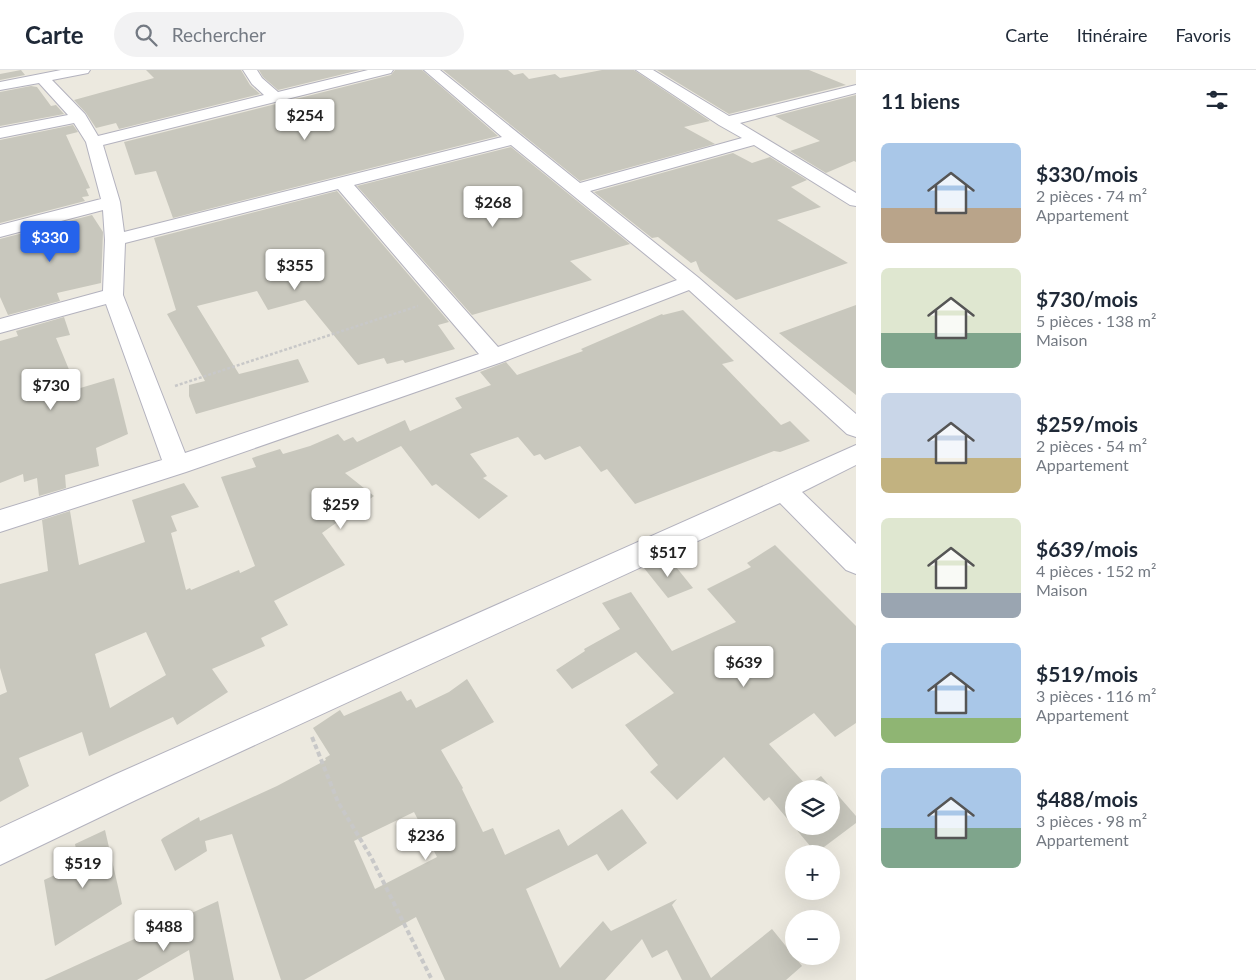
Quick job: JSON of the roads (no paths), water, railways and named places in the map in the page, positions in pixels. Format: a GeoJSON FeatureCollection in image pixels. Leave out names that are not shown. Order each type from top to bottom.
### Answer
{"type":"FeatureCollection","features":[{"type":"Feature","properties":{"kind":"street"},"geometry":{"type":"LineString","coordinates":[[0,86],[83,70]]}},
{"type":"Feature","properties":{"kind":"street"},"geometry":{"type":"LineString","coordinates":[[250,70],[257,81],[275,97]]}},
{"type":"Feature","properties":{"kind":"street"},"geometry":{"type":"LineString","coordinates":[[94,142],[386,70]]}},
{"type":"Feature","properties":{"kind":"street"},"geometry":{"type":"LineString","coordinates":[[431,70],[692,282],[856,428]]}},
{"type":"Feature","properties":{"kind":"street"},"geometry":{"type":"LineString","coordinates":[[643,70],[856,201]]}},
{"type":"Feature","properties":{"kind":"street"},"geometry":{"type":"LineString","coordinates":[[42,78],[79,117],[94,142],[111,202],[115,240],[113,295],[177,465]]}},
{"type":"Feature","properties":{"kind":"street"},"geometry":{"type":"LineString","coordinates":[[725,122],[856,89]]}},
{"type":"Feature","properties":{"kind":"street"},"geometry":{"type":"LineString","coordinates":[[0,134],[79,117]]}},
{"type":"Feature","properties":{"kind":"street"},"geometry":{"type":"LineString","coordinates":[[115,240],[514,139]]}},
{"type":"Feature","properties":{"kind":"street"},"geometry":{"type":"LineString","coordinates":[[578,189],[754,140]]}},
{"type":"Feature","properties":{"kind":"street"},"geometry":{"type":"LineString","coordinates":[[342,182],[441,299],[494,357]]}},
{"type":"Feature","properties":{"kind":"street"},"geometry":{"type":"LineString","coordinates":[[837,189],[856,183]]}},
{"type":"Feature","properties":{"kind":"street"},"geometry":{"type":"LineString","coordinates":[[0,230],[111,202]]}},
{"type":"Feature","properties":{"kind":"street"},"geometry":{"type":"LineString","coordinates":[[0,521],[177,465],[494,357],[692,282]]}},
{"type":"Feature","properties":{"kind":"street"},"geometry":{"type":"LineString","coordinates":[[0,326],[113,295]]}},
{"type":"Feature","properties":{"kind":"street"},"geometry":{"type":"LineString","coordinates":[[0,847],[301,708],[783,490],[856,454]]}},
{"type":"Feature","properties":{"kind":"street"},"geometry":{"type":"LineString","coordinates":[[783,490],[856,562]]}}]}
